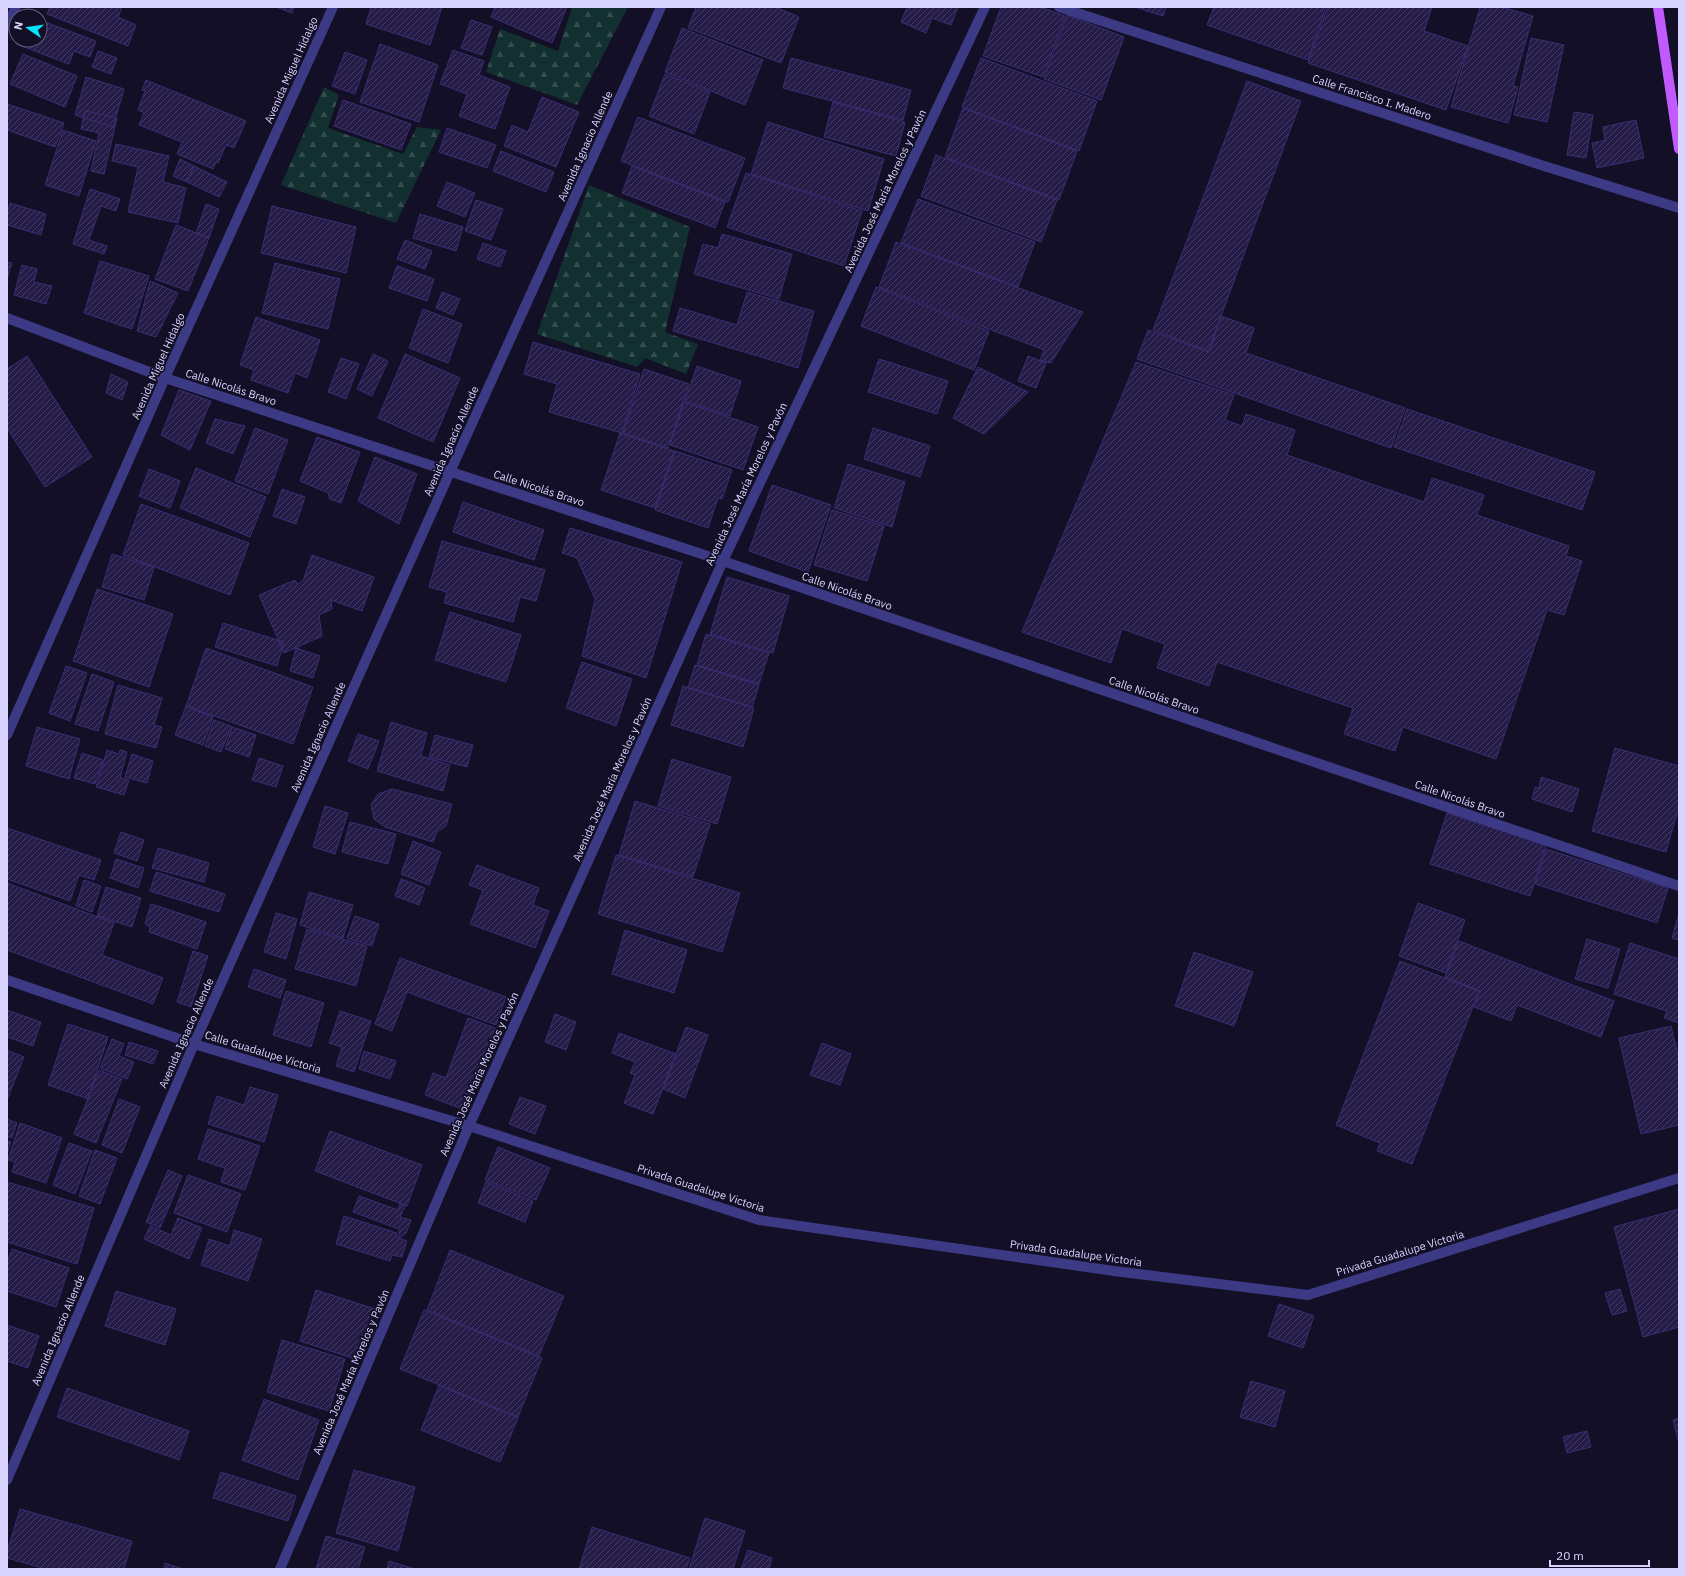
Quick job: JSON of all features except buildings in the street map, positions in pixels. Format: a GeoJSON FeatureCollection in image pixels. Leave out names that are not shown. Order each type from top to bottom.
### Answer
{"type":"FeatureCollection","features":[{"type":"Feature","properties":{"kind":"main road"},"geometry":{"type":"LineString","coordinates":[[1658,7],[1679,149]]}},
{"type":"Feature","properties":{"kind":"street"},"geometry":{"type":"LineString","coordinates":[[7,26],[16,7]]}},
{"type":"Feature","properties":{"kind":"street","name":"Avenida Miguel Hidalgo"},"geometry":{"type":"LineString","coordinates":[[7,735],[165,378],[333,7]]}},
{"type":"Feature","properties":{"kind":"street","name":"Avenida Ignacio Allende"},"geometry":{"type":"LineString","coordinates":[[7,1480],[194,1044],[450,472],[661,7]]}},
{"type":"Feature","properties":{"kind":"street","name":"Avenida José María Morelos y Pavón"},"geometry":{"type":"LineString","coordinates":[[280,1569],[468,1126],[723,561],[985,7]]}},
{"type":"Feature","properties":{"kind":"street","name":"Calle Francisco I. Madero"},"geometry":{"type":"LineString","coordinates":[[1058,7],[1541,165],[1679,208]]}},
{"type":"Feature","properties":{"kind":"street","name":"Calle Nicolás Bravo"},"geometry":{"type":"LineString","coordinates":[[7,318],[165,378],[723,561],[1679,886]]}},
{"type":"Feature","properties":{"kind":"street","name":"Calle Guadalupe Victoria"},"geometry":{"type":"LineString","coordinates":[[7,980],[194,1044],[468,1126]]}},
{"type":"Feature","properties":{"kind":"street","name":"Privada Guadalupe Victoria"},"geometry":{"type":"LineString","coordinates":[[468,1126],[759,1220],[1114,1271],[1308,1295],[1679,1178]]}},
{"type":"Feature","properties":{"kind":"green space"},"geometry":{"type":"Polygon","coordinates":[[[572,7],[628,7],[577,105],[486,72],[500,29],[558,51],[572,7]]]}},
{"type":"Feature","properties":{"kind":"green space"},"geometry":{"type":"Polygon","coordinates":[[[324,87],[339,95],[328,128],[403,154],[417,127],[441,130],[396,223],[281,185],[324,87]]]}},
{"type":"Feature","properties":{"kind":"green space"},"geometry":{"type":"Polygon","coordinates":[[[589,185],[690,227],[665,332],[698,344],[686,374],[645,358],[637,367],[537,334],[589,185]]]}}]}
